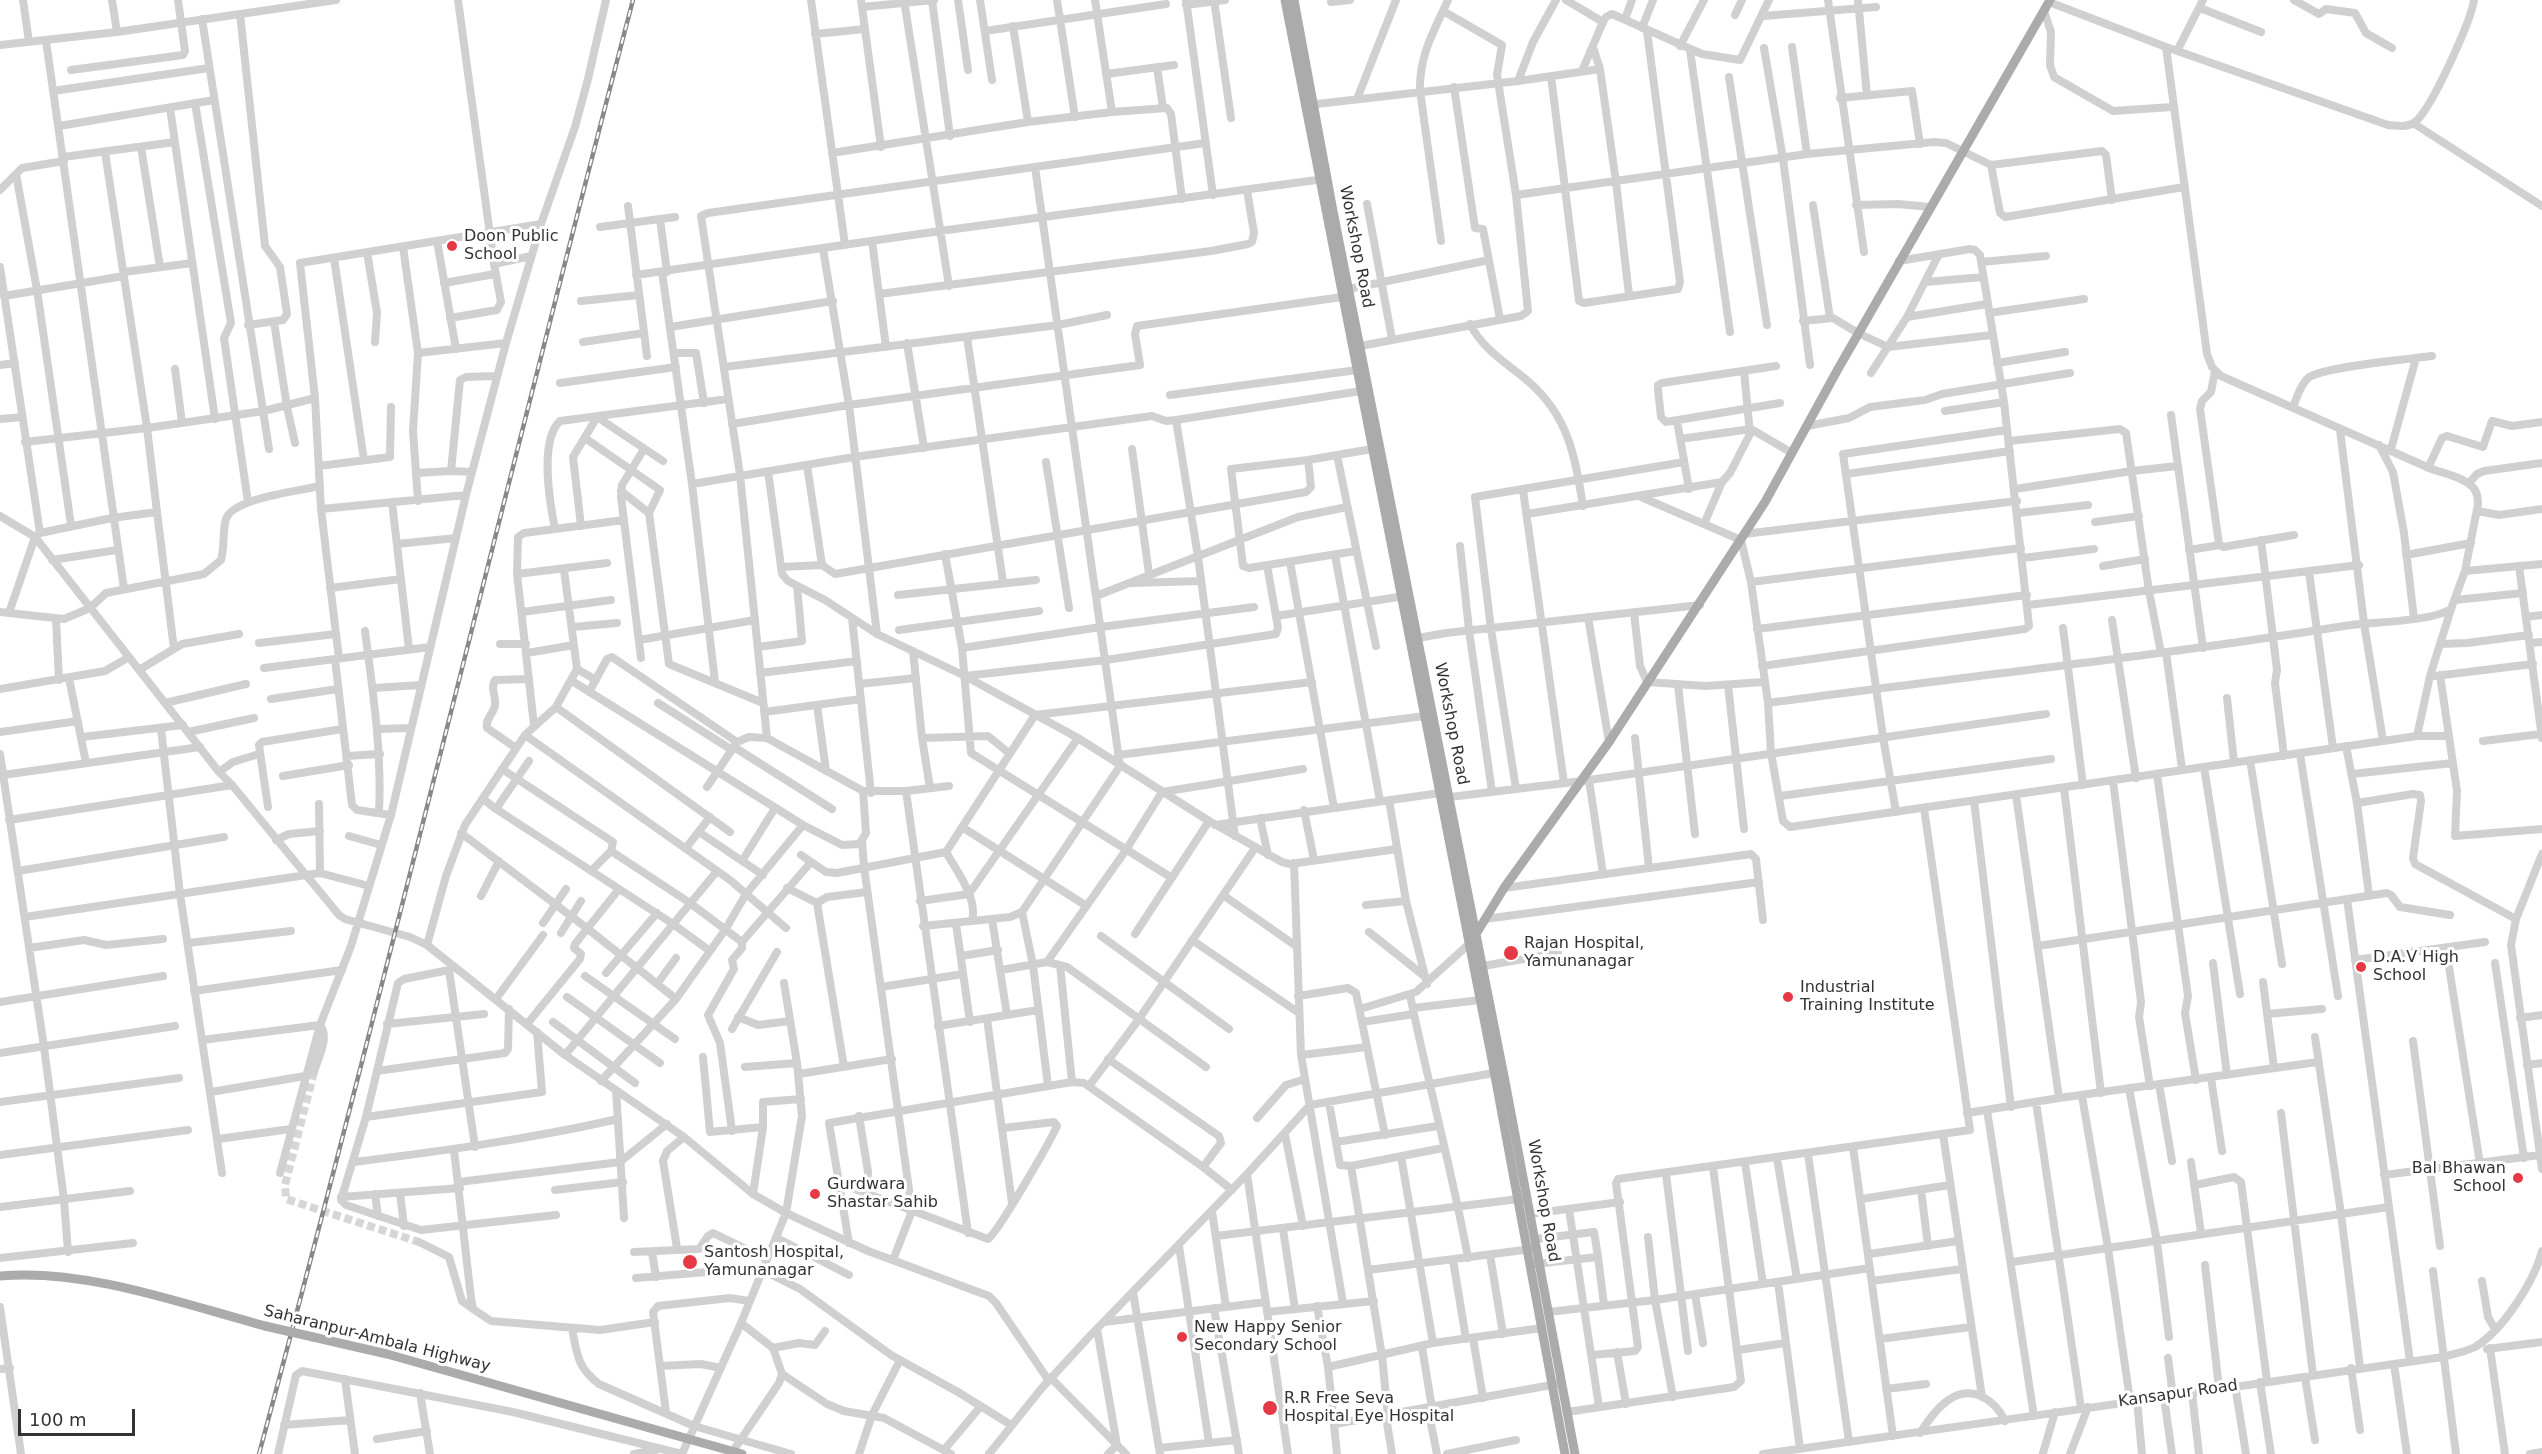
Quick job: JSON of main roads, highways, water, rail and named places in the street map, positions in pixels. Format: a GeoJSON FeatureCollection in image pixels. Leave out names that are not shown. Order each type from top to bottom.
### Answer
{"type":"FeatureCollection","features":[{"type":"Feature","properties":{"kind":"main road","name":"Workshop Road"},"geometry":{"type":"LineString","coordinates":[[1284,0],[1309,105]]}},
{"type":"Feature","properties":{"kind":"main road","name":"Workshop Road"},"geometry":{"type":"LineString","coordinates":[[1294,0],[1309,105],[1346,293],[1360,346],[1406,596],[1425,716],[1494,1073],[1533,1246]]}},
{"type":"Feature","properties":{"kind":"main road"},"geometry":{"type":"LineString","coordinates":[[1469,944],[1504,888],[1585,781],[1743,537],[1962,150],[2048,4]]}},
{"type":"Feature","properties":{"kind":"main road","name":"Workshop Road"},"geometry":{"type":"LineString","coordinates":[[1346,293],[1357,370],[1372,449],[1418,638],[1483,966],[1522,1199],[1530,1214],[1542,1328],[1567,1412],[1575,1454]]}},
{"type":"Feature","properties":{"kind":"main road","name":"Workshop Road"},"geometry":{"type":"LineString","coordinates":[[1534,1264],[1548,1312],[1565,1454]]}},
{"type":"Feature","properties":{"kind":"main road","name":"Saharanpur-Ambala Highway"},"geometry":{"type":"LineString","coordinates":[[0,1276],[31,1273],[85,1280],[265,1326],[387,1354],[738,1453]]}},
{"type":"Feature","properties":{"kind":"tunnel"},"geometry":{"type":"LineString","coordinates":[[314,1072],[285,1185],[286,1199],[419,1242]]}},
{"type":"Feature","properties":{"kind":"railway"},"geometry":{"type":"LineString","coordinates":[[259,1454],[633,0]]}},
{"type":"Feature","properties":{"kind":"place","name":"Doon Public School"},"geometry":{"type":"Point","coordinates":[452,246]}},
{"type":"Feature","properties":{"kind":"place","name":"Rajan Hospital, Yamunanagar"},"geometry":{"type":"Point","coordinates":[1511,953]}},
{"type":"Feature","properties":{"kind":"place","name":"D.A.V High School"},"geometry":{"type":"Point","coordinates":[2361,967]}},
{"type":"Feature","properties":{"kind":"place","name":"Industrial Training Institute"},"geometry":{"type":"Point","coordinates":[1788,997]}},
{"type":"Feature","properties":{"kind":"place","name":"Bal Bhawan School"},"geometry":{"type":"Point","coordinates":[2518,1178]}},
{"type":"Feature","properties":{"kind":"place","name":"Gurdwara Shastar Sahib"},"geometry":{"type":"Point","coordinates":[815,1194]}},
{"type":"Feature","properties":{"kind":"place","name":"Santosh Hospital, Yamunanagar"},"geometry":{"type":"Point","coordinates":[690,1262]}},
{"type":"Feature","properties":{"kind":"place","name":"New Happy Senior Secondary School"},"geometry":{"type":"Point","coordinates":[1182,1337]}},
{"type":"Feature","properties":{"kind":"place","name":"R.R Free Seva Hospital Eye Hospital"},"geometry":{"type":"Point","coordinates":[1270,1408]}}]}
